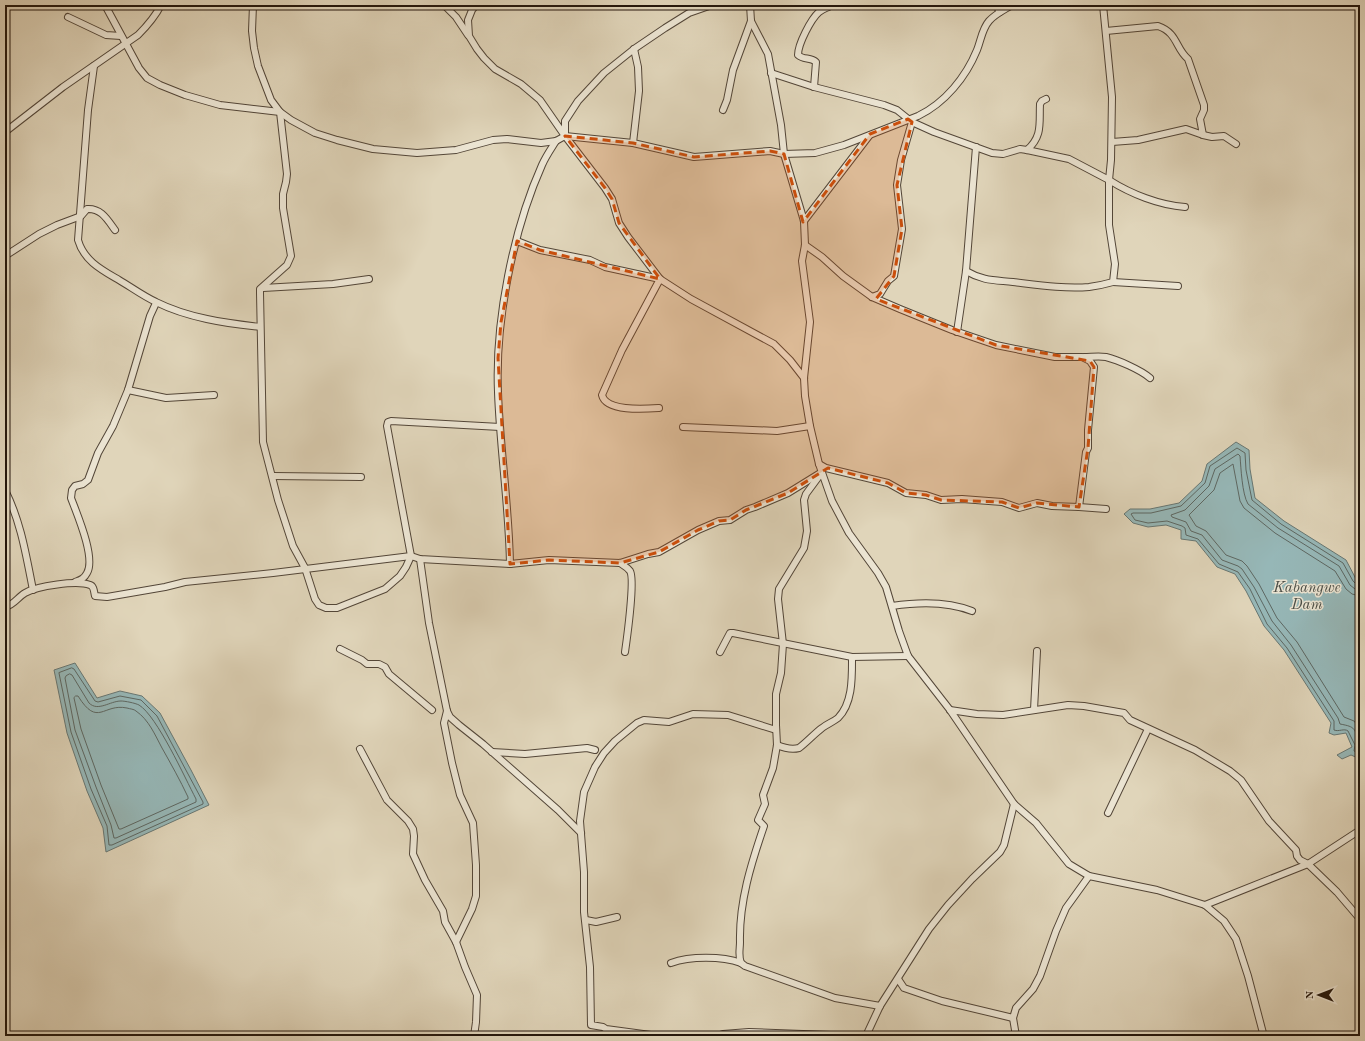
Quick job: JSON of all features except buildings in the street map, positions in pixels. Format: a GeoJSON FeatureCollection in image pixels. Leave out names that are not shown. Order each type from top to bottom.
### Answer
{"type":"FeatureCollection","features":[{"type":"Feature","properties":{"kind":"street"},"geometry":{"type":"LineString","coordinates":[[105,5],[139,68],[147,78],[185,95],[220,105],[280,112]]}},
{"type":"Feature","properties":{"kind":"street"},"geometry":{"type":"LineString","coordinates":[[5,132],[63,87],[126,44],[146,27],[161,5]]}},
{"type":"Feature","properties":{"kind":"street"},"geometry":{"type":"LineString","coordinates":[[253,5],[252,30],[254,48],[258,66],[271,100],[280,112],[291,120],[315,133],[373,149],[417,153],[456,150],[493,140],[507,139],[541,143],[556,141],[565,136],[633,143],[694,157],[770,151],[784,154],[815,153],[844,145],[910,120],[938,104],[957,85],[972,62],[988,22],[1000,12],[1012,5]]}},
{"type":"Feature","properties":{"kind":"street"},"geometry":{"type":"LineString","coordinates":[[444,5],[456,17],[484,58],[495,69],[521,84],[540,100],[565,136],[605,188],[612,199],[619,223],[660,280]]}},
{"type":"Feature","properties":{"kind":"street"},"geometry":{"type":"LineString","coordinates":[[470,36],[468,20],[476,5]]}},
{"type":"Feature","properties":{"kind":"street"},"geometry":{"type":"LineString","coordinates":[[565,136],[565,121],[578,101],[604,73],[634,49],[689,13],[712,5]]}},
{"type":"Feature","properties":{"kind":"street"},"geometry":{"type":"LineString","coordinates":[[750,5],[751,21],[768,54],[781,125],[784,154],[804,221],[805,245],[802,261],[810,322],[804,378],[805,396],[819,464],[832,501],[849,532],[886,587],[908,656],[950,710],[1014,804],[1036,823],[1070,864],[1089,876],[1157,890],[1206,905],[1224,921],[1236,939],[1264,1035]]}},
{"type":"Feature","properties":{"kind":"street"},"geometry":{"type":"LineString","coordinates":[[814,87],[816,62],[814,60],[801,58],[798,55],[799,48],[814,18],[820,12],[833,5]]}},
{"type":"Feature","properties":{"kind":"street"},"geometry":{"type":"LineString","coordinates":[[996,5],[1000,12]]}},
{"type":"Feature","properties":{"kind":"street"},"geometry":{"type":"LineString","coordinates":[[1103,5],[1112,97],[1112,142],[1108,225],[1115,264],[1113,282]]}},
{"type":"Feature","properties":{"kind":"street"},"geometry":{"type":"LineString","coordinates":[[68,17],[106,35],[121,36]]}},
{"type":"Feature","properties":{"kind":"street"},"geometry":{"type":"LineString","coordinates":[[723,110],[727,100],[733,70],[751,21]]}},
{"type":"Feature","properties":{"kind":"street"},"geometry":{"type":"LineString","coordinates":[[1106,31],[1158,26],[1169,32],[1176,40],[1183,55],[1188,58],[1204,105],[1204,110],[1200,119],[1203,135]]}},
{"type":"Feature","properties":{"kind":"street"},"geometry":{"type":"LineString","coordinates":[[633,143],[639,91],[638,67],[634,49]]}},
{"type":"Feature","properties":{"kind":"street"},"geometry":{"type":"LineString","coordinates":[[94,66],[88,110],[78,240],[80,247],[94,265],[156,303],[190,315],[225,323],[260,327]]}},
{"type":"Feature","properties":{"kind":"street"},"geometry":{"type":"LineString","coordinates":[[771,73],[814,87],[884,105],[897,110],[910,120],[934,132],[992,153],[1003,154],[1020,149],[1070,159],[1124,189],[1166,205],[1185,207]]}},
{"type":"Feature","properties":{"kind":"street"},"geometry":{"type":"LineString","coordinates":[[1027,150],[1037,139],[1039,133],[1040,104],[1046,99]]}},
{"type":"Feature","properties":{"kind":"street"},"geometry":{"type":"LineString","coordinates":[[280,112],[287,174],[283,194],[283,208],[291,256],[287,265],[263,288],[260,289],[262,432],[263,442],[278,500],[293,546],[305,568],[315,600],[319,605],[326,608],[337,608],[385,589],[400,576],[411,556],[387,423],[391,421],[500,427]]}},
{"type":"Feature","properties":{"kind":"street"},"geometry":{"type":"LineString","coordinates":[[872,297],[880,294],[888,281],[894,276],[902,229],[897,185],[910,120]]}},
{"type":"Feature","properties":{"kind":"street"},"geometry":{"type":"LineString","coordinates":[[1112,142],[1138,140],[1186,129],[1212,137],[1224,136],[1236,144]]}},
{"type":"Feature","properties":{"kind":"street"},"geometry":{"type":"LineString","coordinates":[[804,221],[870,134]]}},
{"type":"Feature","properties":{"kind":"street"},"geometry":{"type":"LineString","coordinates":[[510,564],[509,528],[498,391],[499,336],[506,289],[517,240],[531,192],[543,163],[556,141]]}},
{"type":"Feature","properties":{"kind":"street"},"geometry":{"type":"LineString","coordinates":[[957,332],[966,271],[976,147]]}},
{"type":"Feature","properties":{"kind":"street"},"geometry":{"type":"LineString","coordinates":[[5,256],[30,239],[57,225],[81,216],[86,209],[95,209],[103,214],[115,230]]}},
{"type":"Feature","properties":{"kind":"street"},"geometry":{"type":"LineString","coordinates":[[517,240],[540,250],[590,260],[605,267],[660,280],[691,299],[774,344],[804,378]]}},
{"type":"Feature","properties":{"kind":"street"},"geometry":{"type":"LineString","coordinates":[[805,245],[872,297],[957,332],[996,345],[1047,356],[1106,357],[1123,363],[1146,374],[1150,378]]}},
{"type":"Feature","properties":{"kind":"street"},"geometry":{"type":"LineString","coordinates":[[966,271],[978,278],[991,281],[1043,286],[1072,288],[1091,287],[1113,282],[1178,286]]}},
{"type":"Feature","properties":{"kind":"street"},"geometry":{"type":"LineString","coordinates":[[263,288],[333,284],[369,279]]}},
{"type":"Feature","properties":{"kind":"street"},"geometry":{"type":"LineString","coordinates":[[659,408],[622,408],[612,405],[603,398],[602,395],[622,350],[660,280]]}},
{"type":"Feature","properties":{"kind":"street"},"geometry":{"type":"LineString","coordinates":[[74,583],[82,580],[88,572],[89,561],[87,544],[71,498],[72,490],[75,486],[88,480],[98,453],[113,426],[128,390],[150,316],[156,303]]}},
{"type":"Feature","properties":{"kind":"street"},"geometry":{"type":"LineString","coordinates":[[1079,507],[1086,452],[1088,448],[1088,430],[1094,367],[1090,361],[1082,357]]}},
{"type":"Feature","properties":{"kind":"street"},"geometry":{"type":"LineString","coordinates":[[128,390],[166,398],[214,395]]}},
{"type":"Feature","properties":{"kind":"street"},"geometry":{"type":"LineString","coordinates":[[683,427],[777,431],[810,426]]}},
{"type":"Feature","properties":{"kind":"street"},"geometry":{"type":"LineString","coordinates":[[819,464],[826,468],[888,483],[906,493],[926,495],[941,500],[962,499],[1002,502],[1018,508],[1037,503],[1052,506],[1106,509]]}},
{"type":"Feature","properties":{"kind":"street"},"geometry":{"type":"LineString","coordinates":[[5,607],[11,605],[27,592],[61,583],[90,585],[93,587],[95,596],[107,597],[185,582],[411,556],[420,559],[510,564],[549,560],[620,564],[648,554],[660,552],[698,530],[719,521],[730,520],[746,510],[788,493],[822,472]]}},
{"type":"Feature","properties":{"kind":"street"},"geometry":{"type":"LineString","coordinates":[[741,963],[739,956],[740,920],[754,856],[764,826],[758,820],[765,804],[763,795],[773,768],[777,745],[776,694],[781,673],[783,644],[778,599],[779,589],[804,548],[807,531],[804,500],[806,494],[822,472]]}},
{"type":"Feature","properties":{"kind":"street"},"geometry":{"type":"LineString","coordinates":[[272,476],[361,477]]}},
{"type":"Feature","properties":{"kind":"street"},"geometry":{"type":"LineString","coordinates":[[5,490],[12,504],[23,537],[33,590]]}},
{"type":"Feature","properties":{"kind":"street"},"geometry":{"type":"LineString","coordinates":[[420,559],[429,623],[447,711],[450,717],[558,810],[581,833]]}},
{"type":"Feature","properties":{"kind":"street"},"geometry":{"type":"LineString","coordinates":[[620,564],[631,572],[625,652]]}},
{"type":"Feature","properties":{"kind":"street"},"geometry":{"type":"LineString","coordinates":[[892,606],[905,604],[944,604],[960,606],[972,611]]}},
{"type":"Feature","properties":{"kind":"street"},"geometry":{"type":"LineString","coordinates":[[720,652],[730,634],[733,633],[852,657],[908,656]]}},
{"type":"Feature","properties":{"kind":"street"},"geometry":{"type":"LineString","coordinates":[[340,649],[367,664],[379,664],[385,667],[389,674],[432,710]]}},
{"type":"Feature","properties":{"kind":"street"},"geometry":{"type":"LineString","coordinates":[[1034,710],[1037,651]]}},
{"type":"Feature","properties":{"kind":"street"},"geometry":{"type":"LineString","coordinates":[[777,745],[787,748],[799,748],[822,728],[838,717],[848,702],[852,675],[852,657]]}},
{"type":"Feature","properties":{"kind":"street"},"geometry":{"type":"LineString","coordinates":[[950,710],[977,714],[1004,715],[1068,705],[1084,706],[1124,713],[1130,720],[1194,750],[1230,771],[1241,780],[1269,821],[1296,850],[1297,856],[1300,860],[1308,864],[1337,892],[1360,919]]}},
{"type":"Feature","properties":{"kind":"street"},"geometry":{"type":"LineString","coordinates":[[447,711],[444,723],[460,795],[473,824],[476,865],[476,896],[472,909],[456,942]]}},
{"type":"Feature","properties":{"kind":"street"},"geometry":{"type":"LineString","coordinates":[[658,1036],[606,1029],[591,1025],[590,967],[584,912],[584,872],[580,821],[584,792],[604,753],[615,741],[637,723],[644,720],[669,722],[692,714],[728,715],[776,730]]}},
{"type":"Feature","properties":{"kind":"street"},"geometry":{"type":"LineString","coordinates":[[1108,813],[1148,729]]}},
{"type":"Feature","properties":{"kind":"street"},"geometry":{"type":"LineString","coordinates":[[492,752],[524,754],[587,748],[595,750]]}},
{"type":"Feature","properties":{"kind":"street"},"geometry":{"type":"LineString","coordinates":[[360,749],[388,800],[414,829],[413,854],[424,880],[443,911],[446,922],[456,942],[477,995],[474,1036]]}},
{"type":"Feature","properties":{"kind":"street"},"geometry":{"type":"LineString","coordinates":[[866,1036],[880,1006],[933,923],[972,879],[1000,852],[1004,845],[1014,804]]}},
{"type":"Feature","properties":{"kind":"street"},"geometry":{"type":"LineString","coordinates":[[1206,905],[1308,864],[1360,830]]}},
{"type":"Feature","properties":{"kind":"street"},"geometry":{"type":"LineString","coordinates":[[1016,1036],[1013,1018],[1016,1008],[1033,989],[1040,976],[1066,908],[1089,876]]}},
{"type":"Feature","properties":{"kind":"street"},"geometry":{"type":"LineString","coordinates":[[586,920],[596,922],[617,917]]}},
{"type":"Feature","properties":{"kind":"street"},"geometry":{"type":"LineString","coordinates":[[671,963],[708,957],[733,960],[835,998],[880,1006]]}},
{"type":"Feature","properties":{"kind":"street"},"geometry":{"type":"LineString","coordinates":[[898,979],[904,988],[942,1001],[1013,1018]]}},
{"type":"Feature","properties":{"kind":"street"},"geometry":{"type":"LineString","coordinates":[[717,1036],[723,1034],[858,1036]]}},
{"type":"Feature","properties":{"kind":"highlighted area"},"geometry":{"type":"Polygon","coordinates":[[[908,119],[912,122],[897,185],[902,229],[894,276],[876,299],[996,345],[1090,361],[1094,367],[1088,448],[1079,507],[1037,503],[1019,508],[1002,502],[941,500],[926,495],[906,493],[888,483],[828,468],[788,493],[746,510],[730,520],[719,521],[698,530],[659,552],[620,563],[549,560],[510,564],[498,358],[501,322],[517,241],[540,250],[660,279],[619,223],[612,199],[605,188],[565,136],[633,143],[694,157],[770,151],[784,154],[803,222],[870,134],[908,119]]]}},
{"type":"Feature","properties":{"kind":"water","name":"Kabangwe Dam"},"geometry":{"type":"Polygon","coordinates":[[[1236,442],[1249,450],[1250,469],[1255,498],[1284,521],[1346,560],[1356,579],[1360,582],[1360,759],[1351,755],[1342,759],[1337,755],[1352,747],[1346,733],[1334,735],[1329,733],[1331,723],[1284,650],[1264,626],[1246,591],[1235,574],[1217,567],[1196,541],[1181,539],[1181,530],[1166,525],[1148,527],[1133,523],[1124,514],[1130,509],[1150,509],[1179,503],[1202,481],[1207,464],[1236,442]]]}},
{"type":"Feature","properties":{"kind":"water"},"geometry":{"type":"Polygon","coordinates":[[[75,663],[97,698],[120,691],[142,696],[160,713],[209,805],[106,852],[103,828],[87,791],[67,733],[54,670],[75,663]]]}}]}
